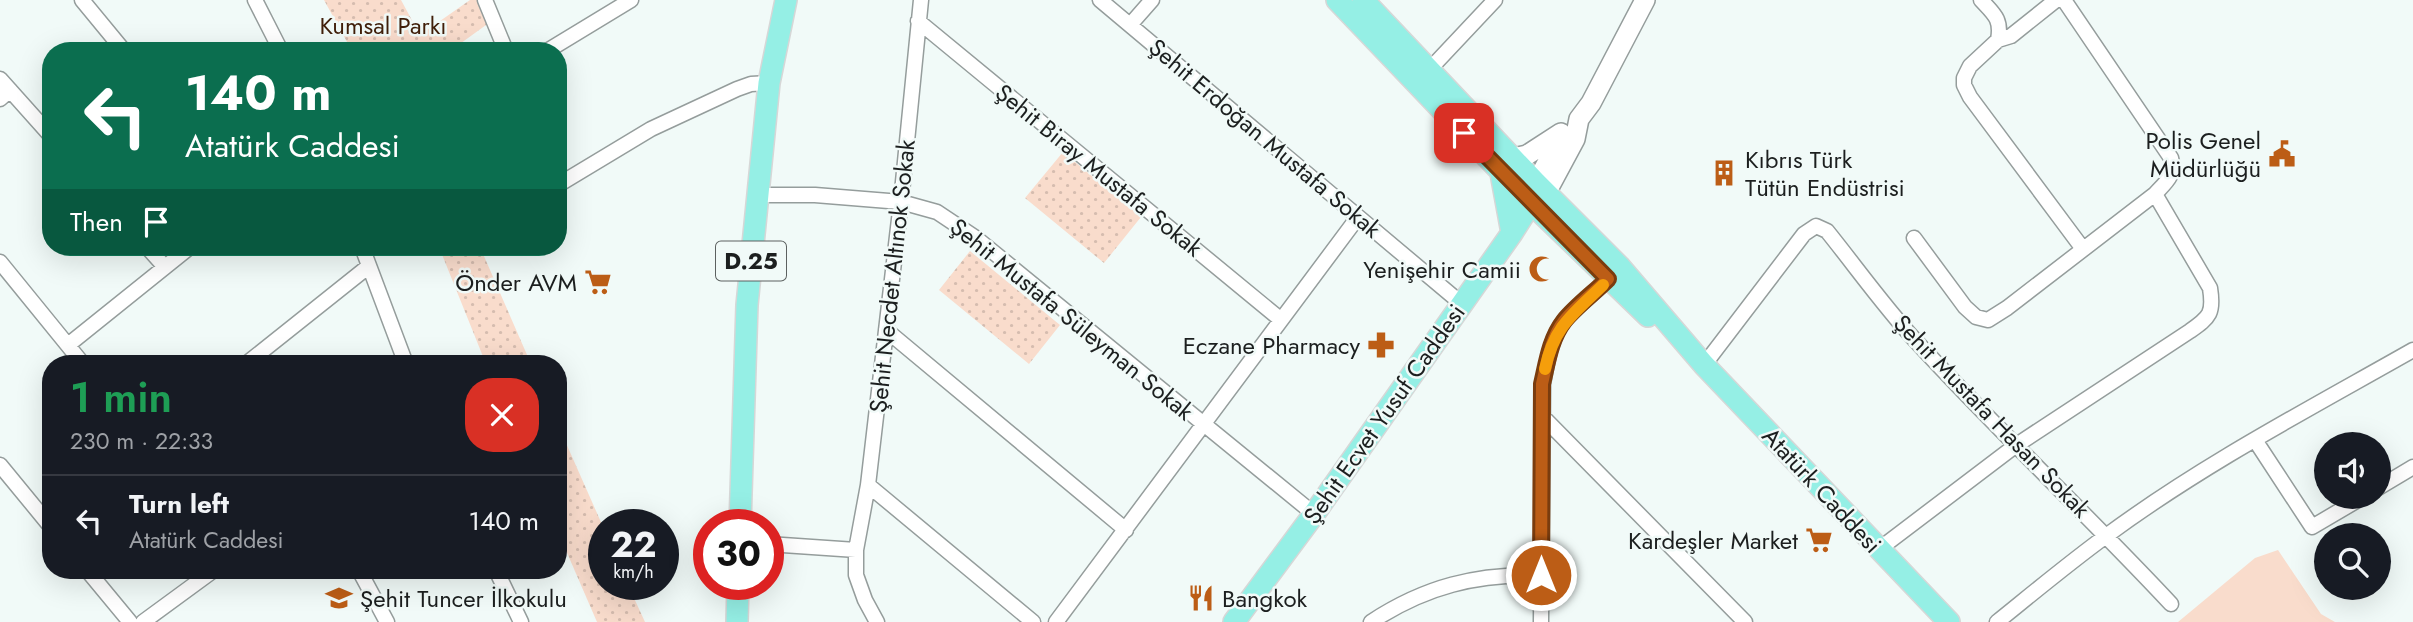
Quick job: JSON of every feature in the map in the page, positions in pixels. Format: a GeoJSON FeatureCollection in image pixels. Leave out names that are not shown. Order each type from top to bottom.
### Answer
{"type":"FeatureCollection","features":[{"type":"Feature","properties":{"kind":"main road","name":"D.25"},"geometry":{"type":"LineString","coordinates":[[741,509],[747,305],[769,83],[786,0]]}},
{"type":"Feature","properties":{"kind":"main road","name":"Atatürk Caddesi"},"geometry":{"type":"LineString","coordinates":[[1337,0],[1538,193],[1608,279],[1699,360]]}},
{"type":"Feature","properties":{"kind":"main road","name":"Atatürk Caddesi"},"geometry":{"type":"LineString","coordinates":[[1363,0],[1430,69],[1507,164]]}},
{"type":"Feature","properties":{"kind":"main road","name":"Şehit Ecvet Yusuf Caddesi"},"geometry":{"type":"LineString","coordinates":[[1236,621],[1538,193],[1563,162],[1575,139],[1572,125],[1591,103],[1645,0]]}},
{"type":"Feature","properties":{"kind":"main road"},"geometry":{"type":"LineString","coordinates":[[1563,162],[1561,182],[1568,227],[1528,229],[1512,233],[1507,164],[1527,155],[1572,125]]}},
{"type":"Feature","properties":{"kind":"main road"},"geometry":{"type":"LineString","coordinates":[[1538,193],[1572,125]]}},
{"type":"Feature","properties":{"kind":"main road","name":"Atatürk Caddesi"},"geometry":{"type":"LineString","coordinates":[[1568,227],[1639,287],[1699,360],[1949,622]]}},
{"type":"Feature","properties":{"kind":"main road"},"geometry":{"type":"LineString","coordinates":[[737,622],[738,600]]}},
{"type":"Feature","properties":{"kind":"street"},"geometry":{"type":"LineString","coordinates":[[82,0],[117,42]]}},
{"type":"Feature","properties":{"kind":"street"},"geometry":{"type":"LineString","coordinates":[[255,0],[276,42]]}},
{"type":"Feature","properties":{"kind":"street"},"geometry":{"type":"LineString","coordinates":[[485,0],[502,42]]}},
{"type":"Feature","properties":{"kind":"street"},"geometry":{"type":"LineString","coordinates":[[562,42],[631,0]]}},
{"type":"Feature","properties":{"kind":"street","name":"Şehit Necdet Altınok Sokak"},"geometry":{"type":"LineString","coordinates":[[877,622],[864,600],[856,575],[856,550],[868,485],[887,330],[921,0]]}},
{"type":"Feature","properties":{"kind":"street","name":"Şehit Erdoğan Mustafa Sokak"},"geometry":{"type":"LineString","coordinates":[[1100,0],[1462,304]]}},
{"type":"Feature","properties":{"kind":"street"},"geometry":{"type":"LineString","coordinates":[[1130,25],[1152,0]]}},
{"type":"Feature","properties":{"kind":"street"},"geometry":{"type":"LineString","coordinates":[[1430,69],[1495,0]]}},
{"type":"Feature","properties":{"kind":"street"},"geometry":{"type":"LineString","coordinates":[[1981,0],[1994,14],[2000,27],[1998,40]]}},
{"type":"Feature","properties":{"kind":"street"},"geometry":{"type":"LineString","coordinates":[[2056,0],[2011,36],[1998,40],[1967,71],[1964,78],[1965,90],[2083,249]]}},
{"type":"Feature","properties":{"kind":"street"},"geometry":{"type":"LineString","coordinates":[[1914,238],[1965,307],[1976,317],[1988,320],[2155,194],[2172,174],[2171,158],[2064,0]]}},
{"type":"Feature","properties":{"kind":"street","name":"Şehit Biray Mustafa Sokak"},"geometry":{"type":"LineString","coordinates":[[918,21],[1280,319]]}},
{"type":"Feature","properties":{"kind":"street"},"geometry":{"type":"LineString","coordinates":[[567,180],[651,129],[737,89],[751,84],[769,83]]}},
{"type":"Feature","properties":{"kind":"street"},"geometry":{"type":"LineString","coordinates":[[3,90],[42,127]]}},
{"type":"Feature","properties":{"kind":"street"},"geometry":{"type":"LineString","coordinates":[[1878,550],[2015,446],[2190,331],[2207,317],[2211,310],[2210,288],[2155,194]]}},
{"type":"Feature","properties":{"kind":"street","name":"Şehit Mustafa Süleyman Sokak"},"geometry":{"type":"LineString","coordinates":[[758,195],[815,195],[901,202],[937,212],[976,238],[1314,514]]}},
{"type":"Feature","properties":{"kind":"street"},"geometry":{"type":"LineString","coordinates":[[1056,622],[1358,217]]}},
{"type":"Feature","properties":{"kind":"street","name":"Şehit Mustafa Hasan Sokak"},"geometry":{"type":"LineString","coordinates":[[1699,360],[1804,234],[1816,226],[1827,231],[1912,337],[2171,604]]}},
{"type":"Feature","properties":{"kind":"street"},"geometry":{"type":"LineString","coordinates":[[155,256],[165,267]]}},
{"type":"Feature","properties":{"kind":"street"},"geometry":{"type":"LineString","coordinates":[[68,345],[179,256]]}},
{"type":"Feature","properties":{"kind":"street"},"geometry":{"type":"LineString","coordinates":[[365,256],[403,355]]}},
{"type":"Feature","properties":{"kind":"street"},"geometry":{"type":"LineString","coordinates":[[0,261],[5,279],[76,355]]}},
{"type":"Feature","properties":{"kind":"street"},"geometry":{"type":"LineString","coordinates":[[257,355],[369,266]]}},
{"type":"Feature","properties":{"kind":"street"},"geometry":{"type":"LineString","coordinates":[[1541,622],[1542,384],[1555,336],[1565,320],[1608,279]]}},
{"type":"Feature","properties":{"kind":"street"},"geometry":{"type":"LineString","coordinates":[[887,330],[1126,530]]}},
{"type":"Feature","properties":{"kind":"street"},"geometry":{"type":"LineString","coordinates":[[1997,622],[2106,535],[2255,440],[2413,350]]}},
{"type":"Feature","properties":{"kind":"street"},"geometry":{"type":"LineString","coordinates":[[1543,417],[1745,622]]}},
{"type":"Feature","properties":{"kind":"street"},"geometry":{"type":"LineString","coordinates":[[2255,440],[2312,527],[2343,509]]}},
{"type":"Feature","properties":{"kind":"street"},"geometry":{"type":"LineString","coordinates":[[2391,480],[2413,467]]}},
{"type":"Feature","properties":{"kind":"street"},"geometry":{"type":"LineString","coordinates":[[3,476],[42,517]]}},
{"type":"Feature","properties":{"kind":"street"},"geometry":{"type":"LineString","coordinates":[[868,485],[1033,622]]}},
{"type":"Feature","properties":{"kind":"street"},"geometry":{"type":"LineString","coordinates":[[784,545],[856,550]]}},
{"type":"Feature","properties":{"kind":"street"},"geometry":{"type":"LineString","coordinates":[[1371,622],[1415,597],[1455,583],[1497,576],[1541,575]]}},
{"type":"Feature","properties":{"kind":"street"},"geometry":{"type":"LineString","coordinates":[[94,579],[130,622]]}},
{"type":"Feature","properties":{"kind":"street"},"geometry":{"type":"LineString","coordinates":[[143,622],[202,579]]}},
{"type":"Feature","properties":{"kind":"street"},"geometry":{"type":"LineString","coordinates":[[364,579],[387,622]]}},
{"type":"Feature","properties":{"kind":"street"},"geometry":{"type":"LineString","coordinates":[[500,579],[521,622]]}},
{"type":"Feature","properties":{"kind":"green space","name":"Kumsal Parkı"},"geometry":{"type":"Polygon","coordinates":[[[324,0],[401,0],[420,35],[470,0],[485,0],[493,20],[462,42],[347,42],[324,0]]]}},
{"type":"Feature","properties":{"kind":"green space"},"geometry":{"type":"Polygon","coordinates":[[[1063,152],[1141,217],[1104,263],[1025,198],[1063,152]]]}},
{"type":"Feature","properties":{"kind":"green space"},"geometry":{"type":"Polygon","coordinates":[[[970,251],[1060,325],[1029,364],[939,290],[970,251]]]}},
{"type":"Feature","properties":{"kind":"green space"},"geometry":{"type":"Polygon","coordinates":[[[443,256],[484,256],[527,355],[482,355],[443,256]]]}},
{"type":"Feature","properties":{"kind":"green space"},"geometry":{"type":"Polygon","coordinates":[[[567,445],[595,509],[588,509],[588,600],[635,600],[645,622],[597,622],[567,553],[567,445]]]}},
{"type":"Feature","properties":{"kind":"green space"},"geometry":{"type":"Polygon","coordinates":[[[2278,550],[2321,614],[2335,622],[2178,622],[2255,558],[2278,550]]]}},
{"type":"Feature","properties":{"kind":"slow traffic"},"geometry":{"type":"LineString","coordinates":[[1545,369],[1555,336],[1565,320],[1603,285]]}},
{"type":"Feature","properties":{"kind":"place","name":"Polis Genel Müdürlüğü"},"geometry":{"type":"Point","coordinates":[2282,154]}},
{"type":"Feature","properties":{"kind":"place","name":"Kıbrıs Türk Tütün Endüstrisi"},"geometry":{"type":"Point","coordinates":[1724,173]}},
{"type":"Feature","properties":{"kind":"place","name":"Yenişehir Camii"},"geometry":{"type":"Point","coordinates":[1542,269]}},
{"type":"Feature","properties":{"kind":"place","name":"Önder AVM"},"geometry":{"type":"Point","coordinates":[598,282]}},
{"type":"Feature","properties":{"kind":"place","name":"Eczane Pharmacy"},"geometry":{"type":"Point","coordinates":[1381,345]}},
{"type":"Feature","properties":{"kind":"place","name":"Kardeşler Market"},"geometry":{"type":"Point","coordinates":[1819,540]}},
{"type":"Feature","properties":{"kind":"place","name":"Şehit Tuncer İlkokulu"},"geometry":{"type":"Point","coordinates":[339,598]}},
{"type":"Feature","properties":{"kind":"place","name":"Bangkok"},"geometry":{"type":"Point","coordinates":[1201,598]}},
{"type":"Feature","properties":{"kind":"route"},"geometry":{"type":"LineString","coordinates":[[1464,133],[1608,279],[1565,320],[1555,336],[1547,359],[1542,384],[1541,575]]}}]}
